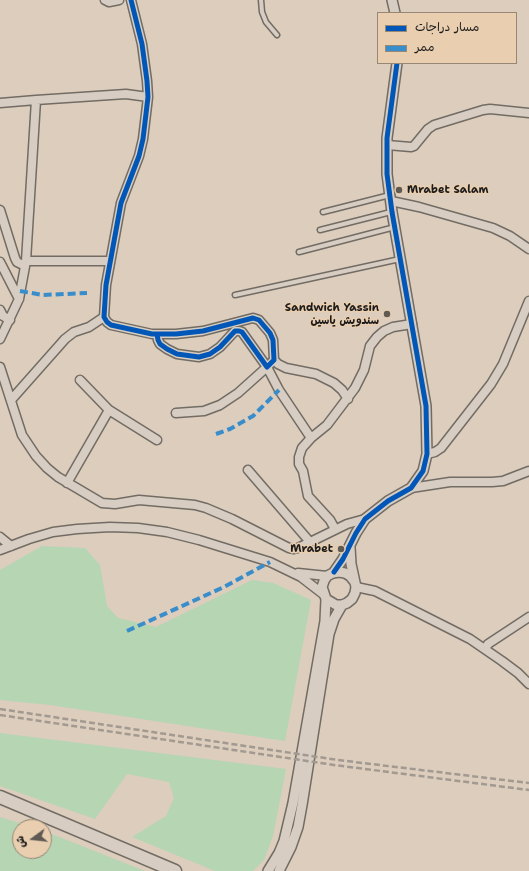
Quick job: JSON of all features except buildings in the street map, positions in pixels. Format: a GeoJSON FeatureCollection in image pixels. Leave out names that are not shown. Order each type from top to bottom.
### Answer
{"type":"FeatureCollection","features":[{"type":"Feature","properties":{"kind":"main road"},"geometry":{"type":"LineString","coordinates":[[0,797],[175,871]]}},
{"type":"Feature","properties":{"kind":"street"},"geometry":{"type":"LineString","coordinates":[[105,0],[109,2],[119,0]]}},
{"type":"Feature","properties":{"kind":"street"},"geometry":{"type":"LineString","coordinates":[[131,0],[146,64],[148,97],[140,150],[135,169],[125,190],[121,203],[104,295],[104,317],[111,325],[144,333],[157,334],[176,334],[203,331],[245,319],[253,318],[259,320],[270,333],[273,340],[274,360],[278,364],[286,368],[316,374],[334,383],[342,390],[348,399]]}},
{"type":"Feature","properties":{"kind":"street"},"geometry":{"type":"LineString","coordinates":[[392,0],[395,12]]}},
{"type":"Feature","properties":{"kind":"street"},"geometry":{"type":"LineString","coordinates":[[397,64],[387,145],[390,198],[426,406],[427,454],[423,471],[411,488]]}},
{"type":"Feature","properties":{"kind":"street"},"geometry":{"type":"LineString","coordinates":[[0,103],[126,94],[148,97]]}},
{"type":"Feature","properties":{"kind":"street"},"geometry":{"type":"LineString","coordinates":[[0,340],[19,299],[25,264],[36,100]]}},
{"type":"Feature","properties":{"kind":"street"},"geometry":{"type":"LineString","coordinates":[[387,145],[405,148],[414,146],[428,129],[434,125],[483,110],[490,109],[529,113]]}},
{"type":"Feature","properties":{"kind":"street"},"geometry":{"type":"LineString","coordinates":[[390,198],[419,208],[493,228],[510,236],[529,249]]}},
{"type":"Feature","properties":{"kind":"street"},"geometry":{"type":"LineString","coordinates":[[0,210],[17,262],[25,264],[110,261]]}},
{"type":"Feature","properties":{"kind":"street"},"geometry":{"type":"LineString","coordinates":[[0,262],[19,299]]}},
{"type":"Feature","properties":{"kind":"street"},"geometry":{"type":"LineString","coordinates":[[427,454],[435,452],[441,448],[491,384],[504,364],[529,301]]}},
{"type":"Feature","properties":{"kind":"street"},"geometry":{"type":"LineString","coordinates":[[0,310],[3,316],[10,320]]}},
{"type":"Feature","properties":{"kind":"street"},"geometry":{"type":"LineString","coordinates":[[10,396],[65,339],[74,332],[89,327],[104,317]]}},
{"type":"Feature","properties":{"kind":"street"},"geometry":{"type":"LineString","coordinates":[[240,331],[245,319]]}},
{"type":"Feature","properties":{"kind":"street"},"geometry":{"type":"LineString","coordinates":[[335,529],[330,520],[308,496],[305,478],[299,464],[300,453],[311,438],[327,425],[348,399],[364,370],[370,346],[377,337],[384,331],[393,327],[412,324]]}},
{"type":"Feature","properties":{"kind":"street"},"geometry":{"type":"LineString","coordinates":[[157,334],[160,344],[176,354],[199,357],[210,354],[220,347],[235,331],[240,331]]}},
{"type":"Feature","properties":{"kind":"street"},"geometry":{"type":"LineString","coordinates":[[240,331],[267,367],[279,390],[311,438]]}},
{"type":"Feature","properties":{"kind":"street"},"geometry":{"type":"LineString","coordinates":[[176,413],[204,411],[220,405],[238,393],[274,360]]}},
{"type":"Feature","properties":{"kind":"street"},"geometry":{"type":"LineString","coordinates":[[0,367],[20,429],[28,445],[47,468],[67,483],[102,503],[115,504],[138,500],[195,504],[232,519],[289,548],[294,549],[335,529],[365,519]]}},
{"type":"Feature","properties":{"kind":"street"},"geometry":{"type":"LineString","coordinates":[[80,380],[109,410],[157,440]]}},
{"type":"Feature","properties":{"kind":"street"},"geometry":{"type":"LineString","coordinates":[[0,395],[10,396]]}},
{"type":"Feature","properties":{"kind":"street"},"geometry":{"type":"LineString","coordinates":[[67,483],[109,410]]}},
{"type":"Feature","properties":{"kind":"street"},"geometry":{"type":"LineString","coordinates":[[248,470],[310,542]]}},
{"type":"Feature","properties":{"kind":"street"},"geometry":{"type":"LineString","coordinates":[[279,871],[291,847],[298,827],[298,804],[325,621],[324,596],[322,587],[324,581],[343,559],[365,519],[384,504],[411,488],[450,482],[503,481],[529,471]]}},
{"type":"Feature","properties":{"kind":"street"},"geometry":{"type":"LineString","coordinates":[[0,550],[53,532],[110,527],[138,528],[167,532],[199,540],[270,562],[293,572],[309,582],[336,605],[342,605],[352,599],[355,593],[350,545]]}},
{"type":"Feature","properties":{"kind":"street"},"geometry":{"type":"LineString","coordinates":[[0,537],[11,546]]}},
{"type":"Feature","properties":{"kind":"street"},"geometry":{"type":"LineString","coordinates":[[293,572],[331,574],[345,573],[350,576],[355,584],[381,594],[446,626],[485,649],[518,673],[529,684]]}},
{"type":"Feature","properties":{"kind":"street"},"geometry":{"type":"LineString","coordinates":[[317,683],[331,626],[342,605]]}},
{"type":"Feature","properties":{"kind":"street"},"geometry":{"type":"LineString","coordinates":[[485,649],[488,644],[529,617]]}},
{"type":"Feature","properties":{"kind":"street"},"geometry":{"type":"LineString","coordinates":[[268,871],[279,853],[298,804]]}},
{"type":"Feature","properties":{"kind":"lane"},"geometry":{"type":"LineString","coordinates":[[261,0],[262,12],[266,22],[277,35]]}},
{"type":"Feature","properties":{"kind":"lane"},"geometry":{"type":"LineString","coordinates":[[323,212],[390,198]]}},
{"type":"Feature","properties":{"kind":"lane"},"geometry":{"type":"LineString","coordinates":[[320,230],[392,212]]}},
{"type":"Feature","properties":{"kind":"lane"},"geometry":{"type":"LineString","coordinates":[[299,252],[395,227]]}},
{"type":"Feature","properties":{"kind":"lane"},"geometry":{"type":"LineString","coordinates":[[235,295],[400,259]]}},
{"type":"Feature","properties":{"kind":"green space"},"geometry":{"type":"Polygon","coordinates":[[[42,546],[85,548],[100,565],[107,606],[118,618],[156,627],[252,580],[273,583],[311,600],[285,741],[50,705],[0,700],[0,570],[42,546]]]}},
{"type":"Feature","properties":{"kind":"green space"},"geometry":{"type":"Polygon","coordinates":[[[0,733],[286,769],[273,836],[264,860],[253,871],[215,871],[132,837],[166,816],[174,798],[169,782],[127,774],[95,819],[0,786],[0,733]]]}},
{"type":"Feature","properties":{"kind":"green space"},"geometry":{"type":"Polygon","coordinates":[[[0,817],[12,821],[12,859],[52,859],[52,834],[145,871],[0,871],[0,817]]]}},
{"type":"Feature","properties":{"kind":"railway"},"geometry":{"type":"LineString","coordinates":[[0,709],[338,760],[529,783]]}},
{"type":"Feature","properties":{"kind":"railway"},"geometry":{"type":"LineString","coordinates":[[0,715],[334,765],[529,790]]}},
{"type":"Feature","properties":{"kind":"marked path"},"geometry":{"type":"LineString","coordinates":[[20,291],[43,295],[87,293]]}},
{"type":"Feature","properties":{"kind":"marked path"},"geometry":{"type":"LineString","coordinates":[[216,434],[230,429],[253,416],[279,390]]}},
{"type":"Feature","properties":{"kind":"marked path"},"geometry":{"type":"LineString","coordinates":[[127,631],[224,587],[270,562]]}},
{"type":"Feature","properties":{"kind":"cycle path"},"geometry":{"type":"LineString","coordinates":[[131,0],[142,44],[148,97],[143,139],[139,156],[121,203],[106,285],[104,317],[111,325],[152,334],[176,334],[203,331],[253,318],[259,320],[270,333],[273,340],[274,360],[267,367],[242,332],[239,331],[235,331],[220,347],[210,354],[199,357],[177,354],[167,349],[160,344],[158,340],[157,334]]}},
{"type":"Feature","properties":{"kind":"cycle path"},"geometry":{"type":"LineString","coordinates":[[334,572],[343,559],[365,519],[388,501],[411,488],[423,471],[427,454],[426,406],[392,212],[387,174],[387,138],[397,64]]}},
{"type":"Feature","properties":{"kind":"place","name":"Mrabet Salam"},"geometry":{"type":"Point","coordinates":[399,190]}},
{"type":"Feature","properties":{"kind":"place","name":"Sandwich Yassin سندويش ياسين"},"geometry":{"type":"Point","coordinates":[387,314]}},
{"type":"Feature","properties":{"kind":"place","name":"Mrabet"},"geometry":{"type":"Point","coordinates":[341,549]}}]}
